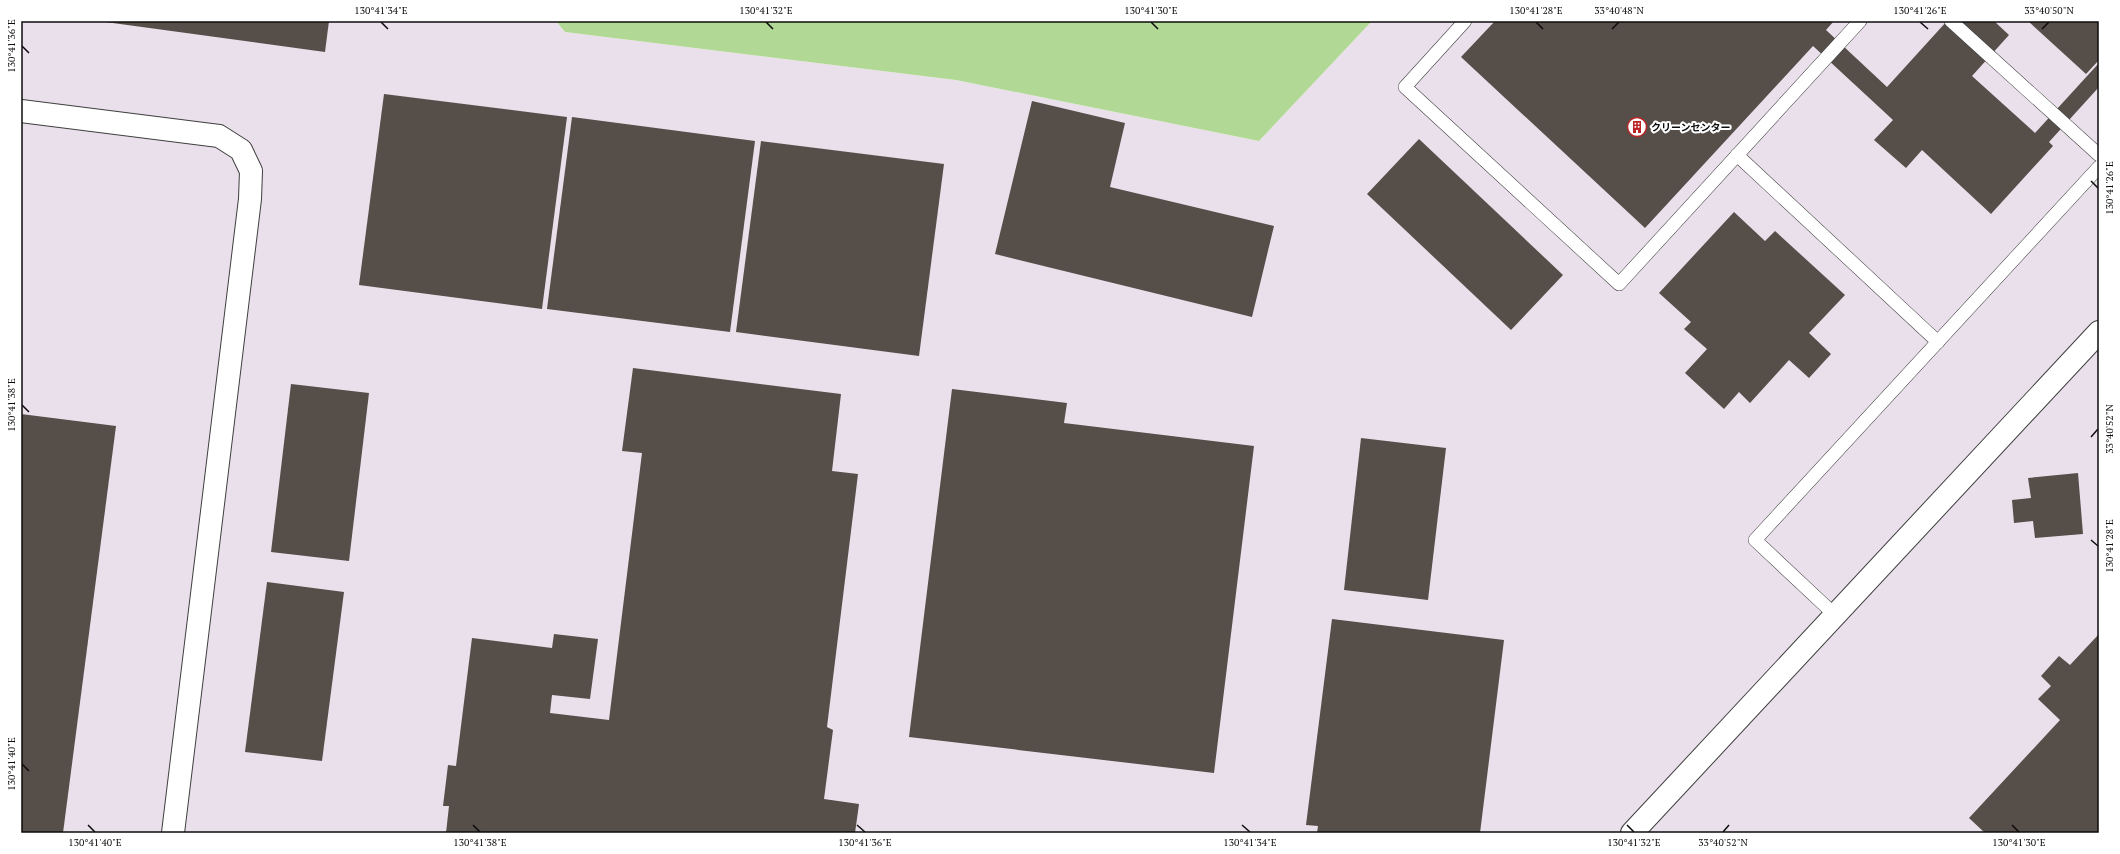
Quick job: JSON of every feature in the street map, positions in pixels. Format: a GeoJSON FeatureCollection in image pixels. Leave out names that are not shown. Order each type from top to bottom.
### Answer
{"type":"FeatureCollection","features":[{"type":"Feature","properties":{"kind":"street"},"geometry":{"type":"LineString","coordinates":[[21,112],[219,136],[241,150],[251,171],[250,198],[173,833]]}},
{"type":"Feature","properties":{"kind":"street"},"geometry":{"type":"LineString","coordinates":[[1632,833],[2099,332]]}},
{"type":"Feature","properties":{"kind":"lane"},"geometry":{"type":"LineString","coordinates":[[1465,21],[1405,86],[1619,284],[1860,21]]}},
{"type":"Feature","properties":{"kind":"lane"},"geometry":{"type":"LineString","coordinates":[[1951,21],[2099,155]]}},
{"type":"Feature","properties":{"kind":"lane"},"geometry":{"type":"LineString","coordinates":[[1737,155],[1938,342]]}},
{"type":"Feature","properties":{"kind":"lane"},"geometry":{"type":"LineString","coordinates":[[1835,616],[1755,540],[2099,167]]}},
{"type":"Feature","properties":{"kind":"shaded area"},"geometry":{"type":"Polygon","coordinates":[[[21,21],[556,21],[565,32],[956,80],[1259,141],[1372,21],[2099,21],[2099,833],[21,833],[21,21]]]}},
{"type":"Feature","properties":{"kind":"green space"},"geometry":{"type":"Polygon","coordinates":[[[556,21],[1372,21],[1259,141],[956,80],[565,32],[556,21]]]}},
{"type":"Feature","properties":{"kind":"building"},"geometry":{"type":"Polygon","coordinates":[[[98,21],[329,21],[325,52],[98,21]]]}},
{"type":"Feature","properties":{"kind":"building","name":"クリーンセンター"},"geometry":{"type":"Polygon","coordinates":[[[1495,21],[1834,21],[1826,30],[1887,87],[1947,21],[1994,21],[2009,35],[1972,76],[2035,133],[2099,63],[2099,87],[2049,142],[2053,146],[1991,214],[1922,150],[1906,168],[1874,140],[1893,120],[1813,46],[1645,228],[1461,57],[1495,21]]]}},
{"type":"Feature","properties":{"kind":"building"},"geometry":{"type":"Polygon","coordinates":[[[2028,21],[2099,21],[2099,60],[2086,74],[2028,21]]]}},
{"type":"Feature","properties":{"kind":"building"},"geometry":{"type":"Polygon","coordinates":[[[384,94],[567,117],[542,309],[359,285],[384,94]]]}},
{"type":"Feature","properties":{"kind":"building"},"geometry":{"type":"Polygon","coordinates":[[[1032,101],[1125,123],[1110,187],[1274,226],[1252,317],[995,254],[1032,101]]]}},
{"type":"Feature","properties":{"kind":"building"},"geometry":{"type":"Polygon","coordinates":[[[572,117],[755,141],[730,332],[547,309],[572,117]]]}},
{"type":"Feature","properties":{"kind":"building"},"geometry":{"type":"Polygon","coordinates":[[[1419,139],[1563,275],[1511,330],[1367,194],[1419,139]]]}},
{"type":"Feature","properties":{"kind":"building"},"geometry":{"type":"Polygon","coordinates":[[[761,141],[944,164],[919,356],[736,332],[761,141]]]}},
{"type":"Feature","properties":{"kind":"building"},"geometry":{"type":"Polygon","coordinates":[[[1734,212],[1765,241],[1775,231],[1845,295],[1809,333],[1831,354],[1809,378],[1789,360],[1750,403],[1739,392],[1724,409],[1685,373],[1707,349],[1684,329],[1691,322],[1659,293],[1734,212]]]}},
{"type":"Feature","properties":{"kind":"building"},"geometry":{"type":"Polygon","coordinates":[[[633,368],[841,394],[832,471],[858,474],[827,727],[833,730],[824,799],[859,804],[855,833],[446,833],[449,806],[443,806],[448,765],[456,766],[472,638],[552,648],[554,634],[598,639],[590,699],[552,695],[550,713],[609,720],[642,453],[622,451],[633,368]]]}},
{"type":"Feature","properties":{"kind":"building"},"geometry":{"type":"Polygon","coordinates":[[[291,384],[369,393],[349,561],[271,552],[291,384]]]}},
{"type":"Feature","properties":{"kind":"building"},"geometry":{"type":"Polygon","coordinates":[[[952,389],[1067,403],[1064,423],[1254,446],[1214,773],[909,737],[952,389]]]}},
{"type":"Feature","properties":{"kind":"building"},"geometry":{"type":"Polygon","coordinates":[[[21,414],[116,426],[63,833],[21,833],[21,414]]]}},
{"type":"Feature","properties":{"kind":"building"},"geometry":{"type":"Polygon","coordinates":[[[1361,438],[1446,448],[1428,600],[1344,590],[1361,438]]]}},
{"type":"Feature","properties":{"kind":"building"},"geometry":{"type":"Polygon","coordinates":[[[2078,473],[2083,534],[2035,538],[2033,521],[2014,523],[2012,500],[2031,498],[2028,478],[2078,473]]]}},
{"type":"Feature","properties":{"kind":"building"},"geometry":{"type":"Polygon","coordinates":[[[267,582],[344,592],[322,761],[245,752],[267,582]]]}},
{"type":"Feature","properties":{"kind":"building"},"geometry":{"type":"Polygon","coordinates":[[[1332,619],[1504,640],[1480,833],[1317,833],[1318,826],[1306,825],[1332,619]]]}},
{"type":"Feature","properties":{"kind":"building"},"geometry":{"type":"Polygon","coordinates":[[[2099,634],[2099,833],[1985,833],[1969,818],[2060,720],[2038,699],[2051,686],[2041,676],[2059,656],[2070,665],[2099,634]]]}},
{"type":"Feature","properties":{"kind":"place","name":"クリーンセンター"},"geometry":{"type":"Point","coordinates":[1637,127]}}]}
